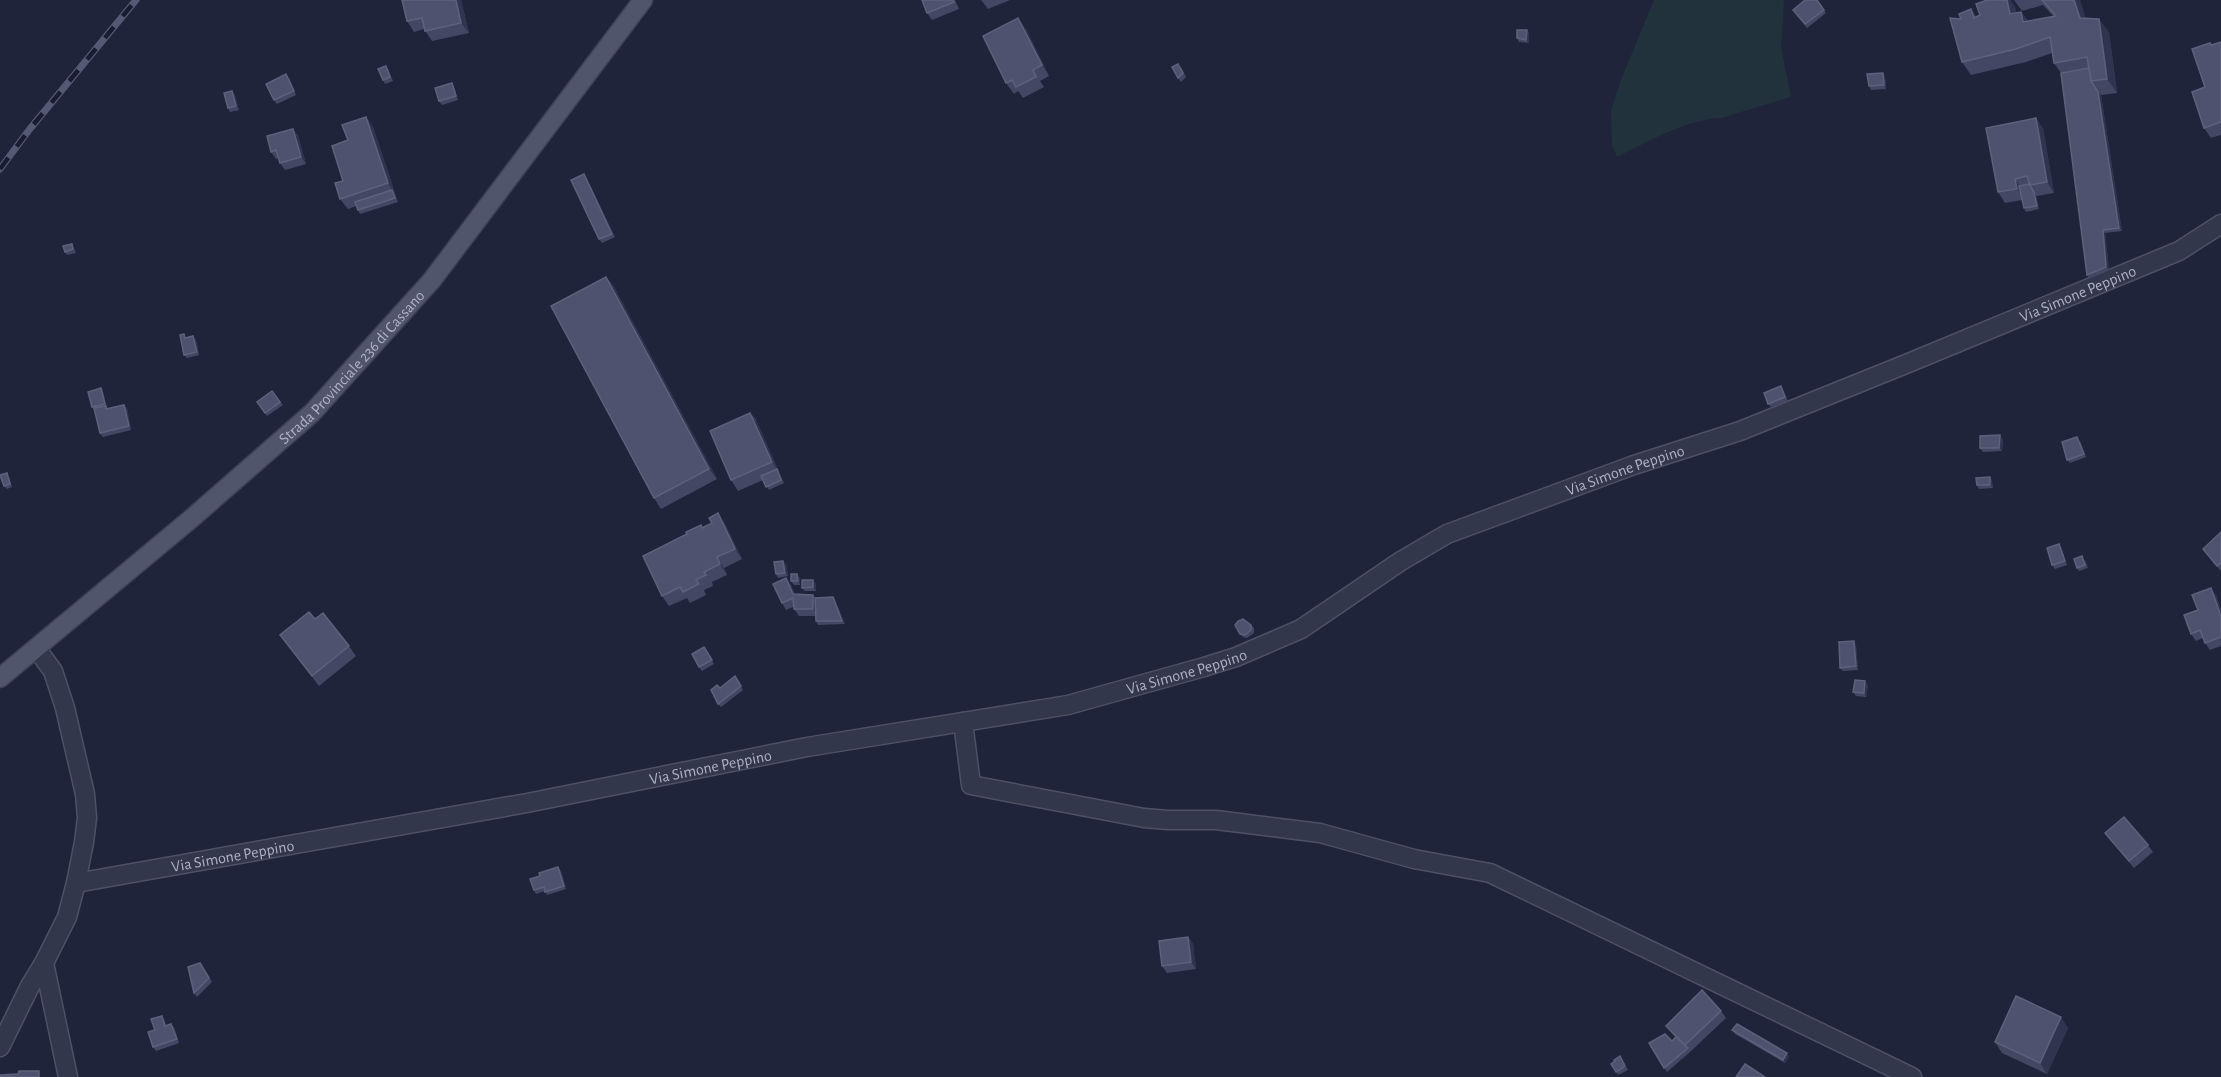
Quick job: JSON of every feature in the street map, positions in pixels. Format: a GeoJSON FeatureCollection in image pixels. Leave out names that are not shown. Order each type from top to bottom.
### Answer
{"type":"FeatureCollection","features":[{"type":"Feature","properties":{"kind":"main road","name":"Strada Provinciale 236 di Cassano"},"geometry":{"type":"LineString","coordinates":[[0,678],[192,518],[312,413],[432,280],[643,0]]}},
{"type":"Feature","properties":{"kind":"street","name":"Via Simone Peppino"},"geometry":{"type":"LineString","coordinates":[[75,883],[526,803],[807,747],[1068,705],[1236,657],[1301,629],[1401,561],[1446,534],[1634,465],[1740,430],[1895,369],[2179,251],[2221,224]]}},
{"type":"Feature","properties":{"kind":"street"},"geometry":{"type":"LineString","coordinates":[[0,1047],[67,917],[84,842],[87,818],[85,794],[68,719],[53,671],[36,648]]}},
{"type":"Feature","properties":{"kind":"street"},"geometry":{"type":"LineString","coordinates":[[963,722],[971,785],[1133,817],[1216,820],[1320,833],[1414,859],[1490,873],[1912,1077]]}},
{"type":"Feature","properties":{"kind":"street"},"geometry":{"type":"LineString","coordinates":[[44,963],[68,1077]]}},
{"type":"Feature","properties":{"kind":"shaded area"},"geometry":{"type":"Polygon","coordinates":[[[1654,0],[1784,0],[1781,47],[1791,97],[1721,118],[1681,127],[1617,157],[1612,145],[1611,110],[1654,0]]]}},
{"type":"Feature","properties":{"kind":"building"},"geometry":{"type":"Polygon","coordinates":[[[402,0],[456,0],[461,23],[425,31],[422,18],[407,21],[402,0]]]}},
{"type":"Feature","properties":{"kind":"building"},"geometry":{"type":"Polygon","coordinates":[[[922,0],[953,0],[954,2],[927,13],[922,0]]]}},
{"type":"Feature","properties":{"kind":"building"},"geometry":{"type":"Polygon","coordinates":[[[1805,0],[1817,0],[1824,10],[1805,24],[1793,10],[1805,0]]]}},
{"type":"Feature","properties":{"kind":"building"},"geometry":{"type":"Polygon","coordinates":[[[1987,0],[2007,0],[2010,14],[2021,12],[2023,22],[2056,16],[2042,0],[2074,0],[2080,18],[2099,19],[2107,79],[2091,81],[2087,57],[2054,63],[2050,37],[2016,49],[1962,62],[1950,18],[1961,19],[1959,14],[1971,9],[1974,18],[1980,15],[1976,4],[1987,0]]]}},
{"type":"Feature","properties":{"kind":"building"},"geometry":{"type":"Polygon","coordinates":[[[1018,18],[1042,65],[1033,70],[1036,77],[1016,87],[1012,80],[1006,83],[983,36],[1018,18]]]}},
{"type":"Feature","properties":{"kind":"building"},"geometry":{"type":"Polygon","coordinates":[[[1517,30],[1527,30],[1526,40],[1517,38],[1517,30]]]}},
{"type":"Feature","properties":{"kind":"building"},"geometry":{"type":"Polygon","coordinates":[[[2221,42],[2221,122],[2204,128],[2192,92],[2205,87],[2192,49],[2221,42]]]}},
{"type":"Feature","properties":{"kind":"building"},"geometry":{"type":"Polygon","coordinates":[[[1178,64],[1183,73],[1178,78],[1172,67],[1178,64]]]}},
{"type":"Feature","properties":{"kind":"building"},"geometry":{"type":"Polygon","coordinates":[[[386,66],[390,77],[383,80],[378,69],[386,66]]]}},
{"type":"Feature","properties":{"kind":"building"},"geometry":{"type":"Polygon","coordinates":[[[2089,68],[2091,81],[2098,92],[2119,228],[2103,230],[2106,267],[2087,275],[2061,73],[2089,68]]]}},
{"type":"Feature","properties":{"kind":"building"},"geometry":{"type":"Polygon","coordinates":[[[1883,73],[1884,85],[1869,86],[1867,74],[1883,73]]]}},
{"type":"Feature","properties":{"kind":"building"},"geometry":{"type":"Polygon","coordinates":[[[286,74],[294,91],[274,100],[266,84],[286,74]]]}},
{"type":"Feature","properties":{"kind":"building"},"geometry":{"type":"Polygon","coordinates":[[[452,83],[456,96],[439,101],[435,88],[452,83]]]}},
{"type":"Feature","properties":{"kind":"building"},"geometry":{"type":"Polygon","coordinates":[[[232,91],[236,106],[228,108],[224,93],[232,91]]]}},
{"type":"Feature","properties":{"kind":"building"},"geometry":{"type":"Polygon","coordinates":[[[366,117],[388,183],[340,199],[335,183],[343,181],[332,146],[348,140],[342,125],[366,117]]]}},
{"type":"Feature","properties":{"kind":"building"},"geometry":{"type":"Polygon","coordinates":[[[2036,118],[2047,182],[2030,185],[2027,176],[2015,179],[2017,189],[1998,192],[1986,128],[2036,118]]]}},
{"type":"Feature","properties":{"kind":"building"},"geometry":{"type":"Polygon","coordinates":[[[293,129],[301,157],[280,163],[276,150],[271,152],[267,136],[293,129]]]}},
{"type":"Feature","properties":{"kind":"building"},"geometry":{"type":"Polygon","coordinates":[[[584,174],[612,234],[599,239],[571,180],[584,174]]]}},
{"type":"Feature","properties":{"kind":"building"},"geometry":{"type":"Polygon","coordinates":[[[2029,184],[2034,192],[2037,206],[2024,208],[2019,186],[2029,184]]]}},
{"type":"Feature","properties":{"kind":"building"},"geometry":{"type":"Polygon","coordinates":[[[392,190],[395,198],[358,210],[355,202],[392,190]]]}},
{"type":"Feature","properties":{"kind":"building"},"geometry":{"type":"Polygon","coordinates":[[[72,244],[73,249],[65,252],[63,246],[72,244]]]}},
{"type":"Feature","properties":{"kind":"building"},"geometry":{"type":"Polygon","coordinates":[[[606,277],[709,469],[654,498],[551,306],[606,277]]]}},
{"type":"Feature","properties":{"kind":"building"},"geometry":{"type":"Polygon","coordinates":[[[184,334],[185,338],[193,336],[197,352],[184,355],[180,335],[184,334]]]}},
{"type":"Feature","properties":{"kind":"building"},"geometry":{"type":"Polygon","coordinates":[[[1781,386],[1785,397],[1768,404],[1764,393],[1781,386]]]}},
{"type":"Feature","properties":{"kind":"building"},"geometry":{"type":"Polygon","coordinates":[[[101,388],[105,404],[92,407],[88,392],[101,388]]]}},
{"type":"Feature","properties":{"kind":"building"},"geometry":{"type":"Polygon","coordinates":[[[272,391],[280,402],[265,413],[257,402],[272,391]]]}},
{"type":"Feature","properties":{"kind":"building"},"geometry":{"type":"Polygon","coordinates":[[[124,405],[129,426],[100,433],[94,408],[106,406],[106,409],[124,405]]]}},
{"type":"Feature","properties":{"kind":"building"},"geometry":{"type":"Polygon","coordinates":[[[750,413],[772,462],[731,480],[710,431],[750,413]]]}},
{"type":"Feature","properties":{"kind":"building"},"geometry":{"type":"Polygon","coordinates":[[[2000,435],[1999,448],[1980,448],[1980,436],[2000,435]]]}},
{"type":"Feature","properties":{"kind":"building"},"geometry":{"type":"Polygon","coordinates":[[[2077,437],[2084,454],[2067,460],[2062,442],[2077,437]]]}},
{"type":"Feature","properties":{"kind":"building"},"geometry":{"type":"Polygon","coordinates":[[[777,469],[781,480],[766,487],[761,476],[777,469]]]}},
{"type":"Feature","properties":{"kind":"building"},"geometry":{"type":"Polygon","coordinates":[[[7,473],[10,484],[4,486],[0,475],[7,473]]]}},
{"type":"Feature","properties":{"kind":"building"},"geometry":{"type":"Polygon","coordinates":[[[1990,477],[1990,485],[1977,485],[1976,478],[1990,477]]]}},
{"type":"Feature","properties":{"kind":"building"},"geometry":{"type":"Polygon","coordinates":[[[718,513],[735,549],[717,557],[720,564],[704,572],[706,575],[696,580],[699,584],[683,592],[680,587],[662,596],[643,556],[687,534],[686,532],[712,523],[709,518],[718,513]]]}},
{"type":"Feature","properties":{"kind":"building"},"geometry":{"type":"Polygon","coordinates":[[[2221,532],[2221,563],[2217,566],[2203,549],[2221,532]]]}},
{"type":"Feature","properties":{"kind":"building"},"geometry":{"type":"Polygon","coordinates":[[[2059,544],[2065,561],[2052,565],[2047,548],[2059,544]]]}},
{"type":"Feature","properties":{"kind":"building"},"geometry":{"type":"Polygon","coordinates":[[[2082,556],[2085,565],[2077,568],[2074,559],[2082,556]]]}},
{"type":"Feature","properties":{"kind":"building"},"geometry":{"type":"Polygon","coordinates":[[[783,561],[785,573],[776,574],[774,562],[783,561]]]}},
{"type":"Feature","properties":{"kind":"building"},"geometry":{"type":"Polygon","coordinates":[[[791,574],[797,574],[798,581],[791,581],[791,574]]]}},
{"type":"Feature","properties":{"kind":"building"},"geometry":{"type":"Polygon","coordinates":[[[786,578],[793,594],[813,595],[813,609],[794,609],[793,598],[782,603],[773,584],[786,578]]]}},
{"type":"Feature","properties":{"kind":"building"},"geometry":{"type":"Polygon","coordinates":[[[802,580],[813,580],[813,587],[802,588],[802,580]]]}},
{"type":"Feature","properties":{"kind":"building"},"geometry":{"type":"Polygon","coordinates":[[[2211,588],[2221,616],[2221,637],[2205,643],[2200,630],[2191,634],[2184,615],[2198,610],[2192,595],[2211,588]]]}},
{"type":"Feature","properties":{"kind":"building"},"geometry":{"type":"Polygon","coordinates":[[[833,597],[842,621],[816,621],[815,598],[833,597]]]}},
{"type":"Feature","properties":{"kind":"building"},"geometry":{"type":"Polygon","coordinates":[[[309,612],[315,619],[323,613],[349,646],[312,676],[280,635],[309,612]]]}},
{"type":"Feature","properties":{"kind":"building"},"geometry":{"type":"Polygon","coordinates":[[[1243,619],[1251,625],[1251,630],[1245,635],[1240,634],[1235,625],[1243,619]]]}},
{"type":"Feature","properties":{"kind":"building"},"geometry":{"type":"Polygon","coordinates":[[[1854,641],[1856,666],[1840,668],[1839,642],[1854,641]]]}},
{"type":"Feature","properties":{"kind":"building"},"geometry":{"type":"Polygon","coordinates":[[[704,647],[712,660],[699,667],[692,654],[704,647]]]}},
{"type":"Feature","properties":{"kind":"building"},"geometry":{"type":"Polygon","coordinates":[[[735,676],[741,686],[718,704],[711,690],[717,685],[720,688],[735,676]]]}},
{"type":"Feature","properties":{"kind":"building"},"geometry":{"type":"Polygon","coordinates":[[[1855,680],[1865,681],[1864,693],[1853,692],[1855,680]]]}},
{"type":"Feature","properties":{"kind":"building"},"geometry":{"type":"Polygon","coordinates":[[[2124,817],[2148,845],[2129,861],[2105,833],[2124,817]]]}},
{"type":"Feature","properties":{"kind":"building"},"geometry":{"type":"Polygon","coordinates":[[[558,867],[564,886],[545,892],[544,887],[534,890],[530,879],[540,876],[539,873],[558,867]]]}},
{"type":"Feature","properties":{"kind":"building"},"geometry":{"type":"Polygon","coordinates":[[[1188,937],[1191,962],[1162,966],[1159,941],[1188,937]]]}},
{"type":"Feature","properties":{"kind":"building"},"geometry":{"type":"Polygon","coordinates":[[[200,963],[209,978],[194,993],[188,967],[200,963]]]}},
{"type":"Feature","properties":{"kind":"building"},"geometry":{"type":"Polygon","coordinates":[[[1702,990],[1721,1011],[1685,1045],[1666,1026],[1702,990]]]}},
{"type":"Feature","properties":{"kind":"building"},"geometry":{"type":"Polygon","coordinates":[[[2016,996],[2061,1017],[2040,1063],[1995,1042],[2016,996]]]}},
{"type":"Feature","properties":{"kind":"building"},"geometry":{"type":"Polygon","coordinates":[[[162,1016],[165,1026],[171,1024],[177,1039],[153,1047],[148,1032],[155,1030],[151,1019],[162,1016]]]}},
{"type":"Feature","properties":{"kind":"building"},"geometry":{"type":"Polygon","coordinates":[[[1737,1024],[1787,1053],[1783,1060],[1732,1030],[1737,1024]]]}},
{"type":"Feature","properties":{"kind":"building"},"geometry":{"type":"Polygon","coordinates":[[[1665,1034],[1672,1041],[1676,1037],[1688,1048],[1664,1068],[1649,1043],[1665,1034]]]}},
{"type":"Feature","properties":{"kind":"building"},"geometry":{"type":"Polygon","coordinates":[[[1620,1056],[1625,1066],[1616,1072],[1611,1064],[1620,1056]]]}},
{"type":"Feature","properties":{"kind":"building"},"geometry":{"type":"Polygon","coordinates":[[[1745,1064],[1765,1077],[1736,1077],[1745,1064]]]}},
{"type":"Feature","properties":{"kind":"building"},"geometry":{"type":"Polygon","coordinates":[[[19,1071],[39,1071],[39,1077],[0,1077],[0,1075],[18,1074],[19,1071]]]}},
{"type":"Feature","properties":{"kind":"railway"},"geometry":{"type":"LineString","coordinates":[[0,169],[29,130],[136,0]]}}]}
